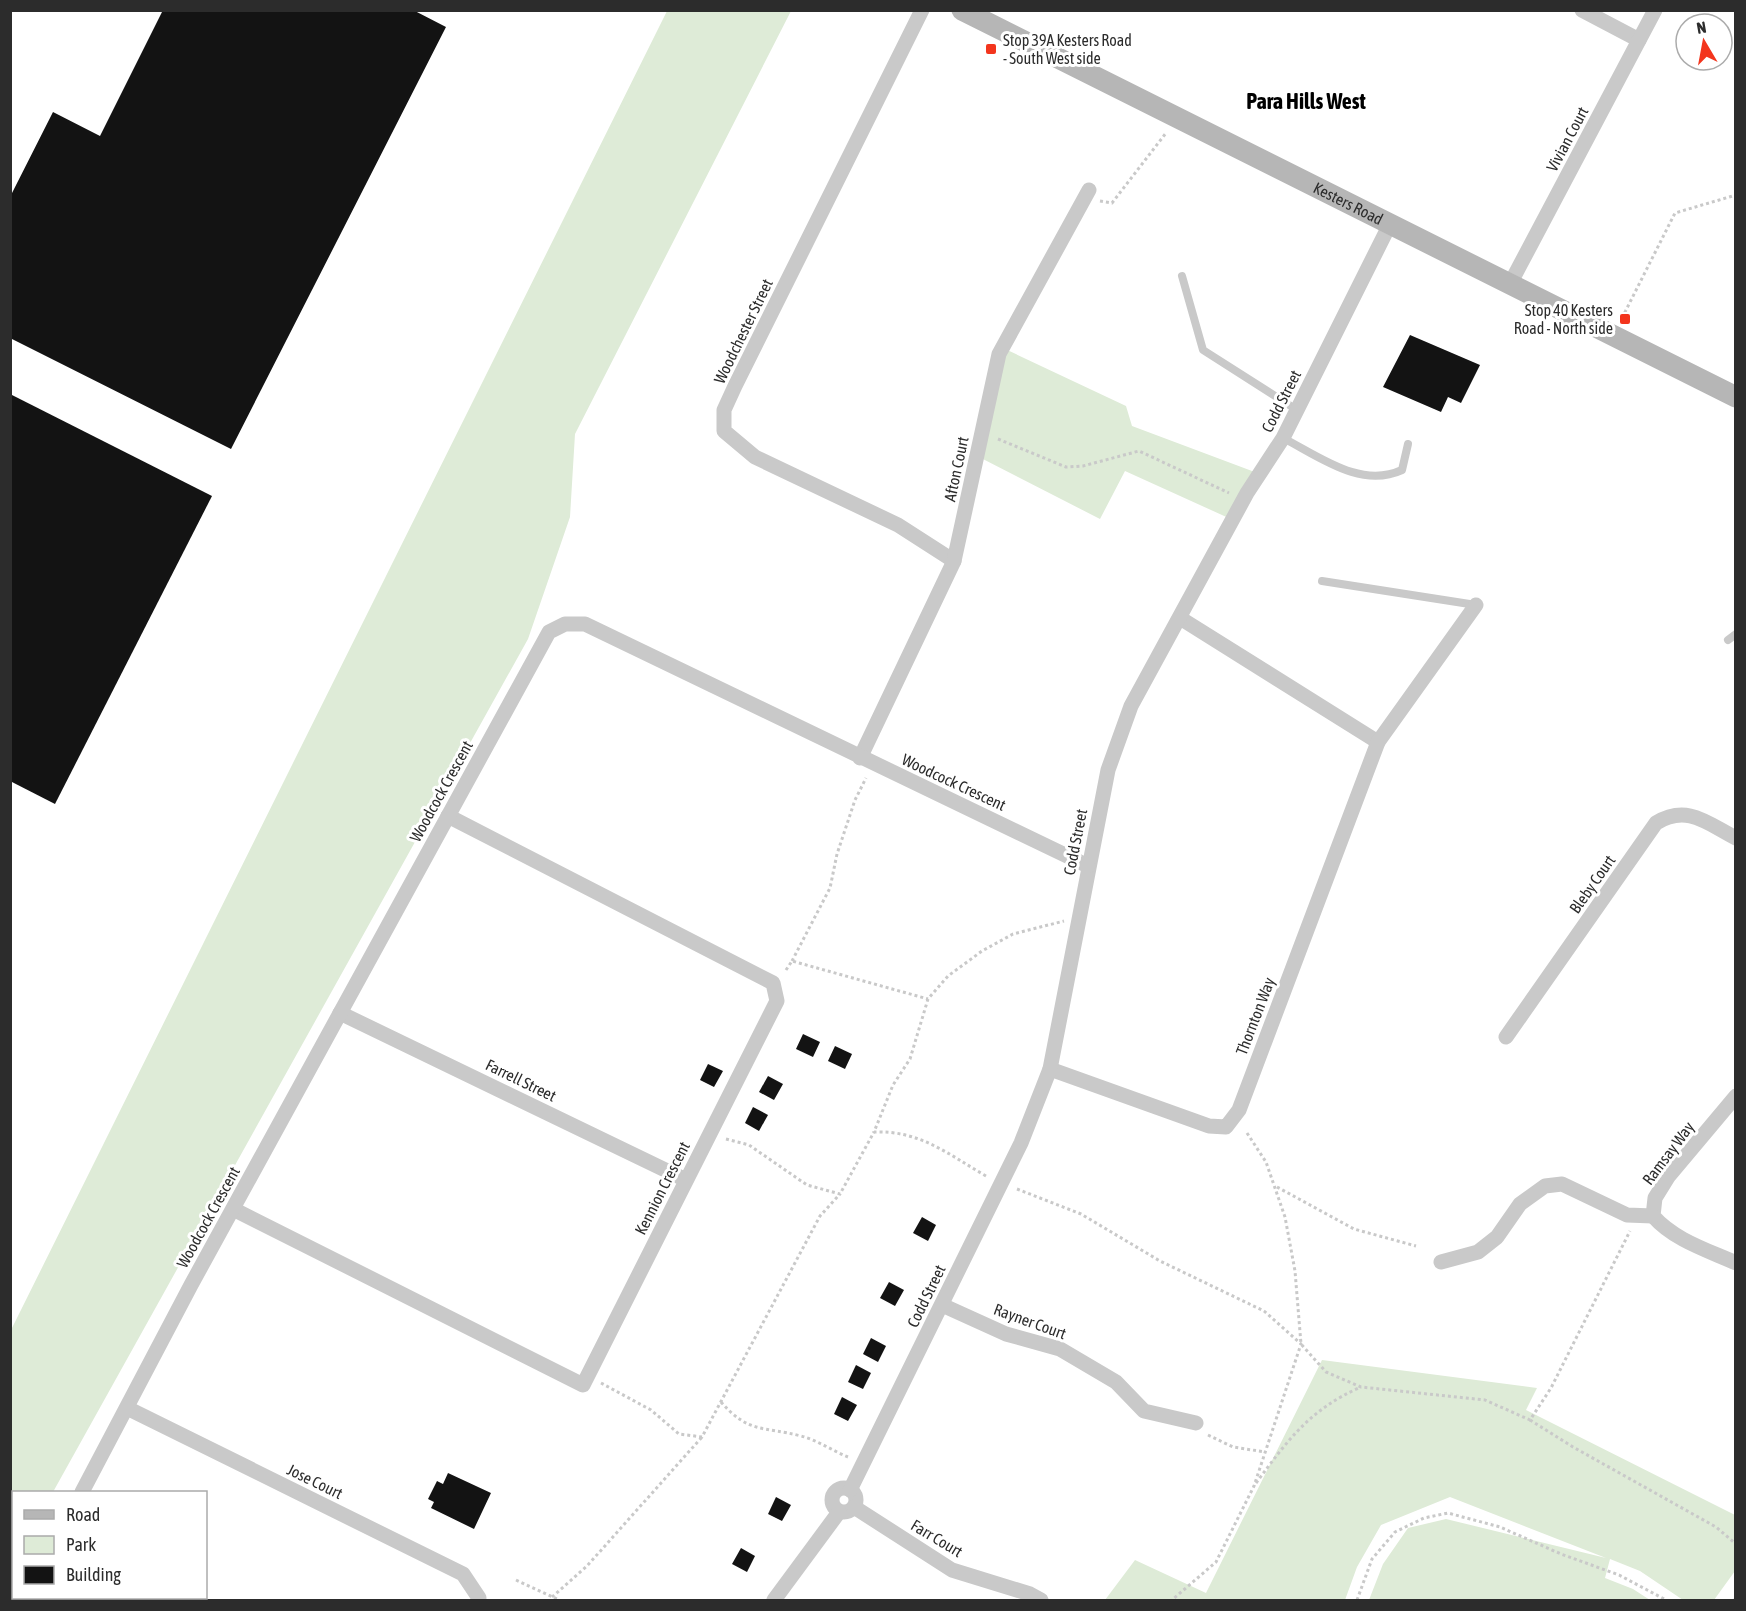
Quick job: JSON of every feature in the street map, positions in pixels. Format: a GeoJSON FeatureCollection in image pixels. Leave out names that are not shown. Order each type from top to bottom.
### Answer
{"type":"FeatureCollection","features":[{"type":"Feature","properties":{"kind":"main road","name":"Kesters Road"},"geometry":{"type":"LineString","coordinates":[[962,10],[1736,397]]}},
{"type":"Feature","properties":{"kind":"street","name":"Woodchester Street"},"geometry":{"type":"LineString","coordinates":[[922,10],[735,386],[724,410],[724,431],[755,457],[898,525],[954,561]]}},
{"type":"Feature","properties":{"kind":"street"},"geometry":{"type":"LineString","coordinates":[[1582,10],[1639,40]]}},
{"type":"Feature","properties":{"kind":"street","name":"Vivian Court"},"geometry":{"type":"LineString","coordinates":[[1510,285],[1655,10]]}},
{"type":"Feature","properties":{"kind":"street","name":"Afton Court"},"geometry":{"type":"LineString","coordinates":[[860,758],[954,561],[999,354],[1087,195]]}},
{"type":"Feature","properties":{"kind":"street","name":"Codd Street"},"geometry":{"type":"LineString","coordinates":[[850,1490],[1021,1143],[1050,1069],[1108,770],[1131,706],[1243,500],[1283,438],[1390,224]]}},
{"type":"Feature","properties":{"kind":"street","name":"Thornton Way"},"geometry":{"type":"LineString","coordinates":[[1050,1069],[1209,1126],[1226,1127],[1239,1110],[1378,742],[1476,605]]}},
{"type":"Feature","properties":{"kind":"street"},"geometry":{"type":"LineString","coordinates":[[1180,618],[1378,742]]}},
{"type":"Feature","properties":{"kind":"street","name":"Woodcock Crescent"},"geometry":{"type":"LineString","coordinates":[[83,1491],[233,1209],[549,632],[565,624],[585,624],[1088,866]]}},
{"type":"Feature","properties":{"kind":"street","name":"Bleby Court"},"geometry":{"type":"LineString","coordinates":[[1506,1037],[1656,823],[1670,814],[1694,815],[1736,838]]}},
{"type":"Feature","properties":{"kind":"street","name":"Kennion Crescent"},"geometry":{"type":"LineString","coordinates":[[233,1209],[583,1384],[777,1001],[773,983],[448,816]]}},
{"type":"Feature","properties":{"kind":"street","name":"Farrell Street"},"geometry":{"type":"LineString","coordinates":[[340,1013],[686,1180]]}},
{"type":"Feature","properties":{"kind":"street","name":"Ramsay Way"},"geometry":{"type":"LineString","coordinates":[[1653,1216],[1655,1198],[1668,1177],[1736,1096]]}},
{"type":"Feature","properties":{"kind":"street"},"geometry":{"type":"LineString","coordinates":[[1441,1262],[1478,1252],[1497,1237],[1520,1204],[1545,1186],[1562,1184],[1627,1215],[1653,1216],[1664,1228],[1679,1237],[1736,1263]]}},
{"type":"Feature","properties":{"kind":"street","name":"Rayner Court"},"geometry":{"type":"LineString","coordinates":[[942,1305],[1006,1334],[1060,1349],[1116,1382],[1144,1411],[1196,1423]]}},
{"type":"Feature","properties":{"kind":"street","name":"Jose Court"},"geometry":{"type":"LineString","coordinates":[[127,1408],[463,1574],[479,1598]]}},
{"type":"Feature","properties":{"kind":"street"},"geometry":{"type":"LineString","coordinates":[[842,1488],[850,1490],[856,1499],[854,1508],[847,1512],[839,1512],[832,1506],[832,1495],[842,1488]]}},
{"type":"Feature","properties":{"kind":"street","name":"Farr Court"},"geometry":{"type":"LineString","coordinates":[[854,1508],[952,1570],[1030,1594],[1041,1600]]}},
{"type":"Feature","properties":{"kind":"street"},"geometry":{"type":"LineString","coordinates":[[774,1600],[839,1512]]}},
{"type":"Feature","properties":{"kind":"lane"},"geometry":{"type":"LineString","coordinates":[[1182,276],[1203,350],[1297,410]]}},
{"type":"Feature","properties":{"kind":"lane"},"geometry":{"type":"LineString","coordinates":[[1283,438],[1356,475],[1387,477],[1402,470],[1408,444]]}},
{"type":"Feature","properties":{"kind":"lane"},"geometry":{"type":"LineString","coordinates":[[1322,581],[1476,605]]}},
{"type":"Feature","properties":{"kind":"path"},"geometry":{"type":"LineString","coordinates":[[1087,195],[1112,203],[1167,131]]}},
{"type":"Feature","properties":{"kind":"path"},"geometry":{"type":"LineString","coordinates":[[1614,336],[1675,213],[1736,195]]}},
{"type":"Feature","properties":{"kind":"path"},"geometry":{"type":"LineString","coordinates":[[982,432],[1066,467],[1083,466],[1139,451],[1243,500]]}},
{"type":"Feature","properties":{"kind":"path"},"geometry":{"type":"LineString","coordinates":[[786,970],[830,888],[837,854],[855,800],[867,777]]}},
{"type":"Feature","properties":{"kind":"path"},"geometry":{"type":"LineString","coordinates":[[552,1597],[586,1566],[702,1437],[820,1216],[840,1194],[874,1132],[893,1084],[910,1059],[928,999],[948,976],[1013,934],[1036,926],[1067,921]]}},
{"type":"Feature","properties":{"kind":"path"},"geometry":{"type":"LineString","coordinates":[[792,961],[928,999]]}},
{"type":"Feature","properties":{"kind":"path"},"geometry":{"type":"LineString","coordinates":[[874,1132],[894,1131],[919,1137],[987,1177]]}},
{"type":"Feature","properties":{"kind":"path"},"geometry":{"type":"LineString","coordinates":[[1172,1600],[1216,1562],[1254,1486],[1301,1344],[1295,1271],[1285,1217],[1266,1162],[1247,1133]]}},
{"type":"Feature","properties":{"kind":"path"},"geometry":{"type":"LineString","coordinates":[[719,1138],[748,1145],[807,1185],[840,1194]]}},
{"type":"Feature","properties":{"kind":"path"},"geometry":{"type":"LineString","coordinates":[[1275,1186],[1354,1229],[1416,1246]]}},
{"type":"Feature","properties":{"kind":"path"},"geometry":{"type":"LineString","coordinates":[[1015,1189],[1081,1214],[1160,1261],[1264,1311],[1301,1344],[1326,1372],[1361,1387],[1485,1400],[1530,1420],[1573,1448],[1716,1527],[1736,1544]]}},
{"type":"Feature","properties":{"kind":"path"},"geometry":{"type":"LineString","coordinates":[[1530,1420],[1551,1388],[1630,1232]]}},
{"type":"Feature","properties":{"kind":"path"},"geometry":{"type":"LineString","coordinates":[[598,1381],[651,1410],[679,1434],[702,1437]]}},
{"type":"Feature","properties":{"kind":"path"},"geometry":{"type":"LineString","coordinates":[[1254,1486],[1296,1430],[1337,1397],[1361,1387]]}},
{"type":"Feature","properties":{"kind":"path"},"geometry":{"type":"LineString","coordinates":[[721,1402],[736,1419],[755,1428],[803,1437],[850,1458]]}},
{"type":"Feature","properties":{"kind":"path"},"geometry":{"type":"LineString","coordinates":[[1206,1435],[1233,1447],[1265,1452]]}},
{"type":"Feature","properties":{"kind":"path"},"geometry":{"type":"LineString","coordinates":[[1357,1600],[1371,1559],[1395,1532],[1424,1518],[1448,1513],[1500,1527],[1561,1554],[1619,1575],[1666,1600]]}},
{"type":"Feature","properties":{"kind":"path"},"geometry":{"type":"LineString","coordinates":[[516,1580],[559,1600]]}},
{"type":"Feature","properties":{"kind":"green space"},"geometry":{"type":"Polygon","coordinates":[[[667,11],[791,11],[575,434],[570,517],[528,639],[54,1491],[12,1491],[12,1599],[17,1600],[11,1600],[11,1330],[667,11]]]}},
{"type":"Feature","properties":{"kind":"green space"},"geometry":{"type":"Polygon","coordinates":[[[1003,348],[1126,406],[1132,426],[1260,474],[1233,520],[1125,471],[1100,519],[977,456],[1003,348]]]}},
{"type":"Feature","properties":{"kind":"green space"},"geometry":{"type":"Polygon","coordinates":[[[1322,1360],[1537,1388],[1526,1410],[1735,1515],[1735,1571],[1714,1600],[1683,1600],[1640,1571],[1610,1559],[1605,1578],[1633,1589],[1650,1600],[1369,1600],[1383,1564],[1408,1528],[1446,1519],[1606,1558],[1450,1497],[1381,1525],[1357,1567],[1345,1600],[1105,1600],[1135,1560],[1206,1593],[1322,1360]]]}},
{"type":"Feature","properties":{"kind":"building"},"geometry":{"type":"Polygon","coordinates":[[[163,10],[413,10],[446,27],[231,449],[10,338],[10,197],[53,112],[100,136],[163,10]]]}},
{"type":"Feature","properties":{"kind":"building"},"geometry":{"type":"Polygon","coordinates":[[[1410,335],[1480,365],[1461,403],[1448,397],[1441,412],[1383,387],[1410,335]]]}},
{"type":"Feature","properties":{"kind":"building"},"geometry":{"type":"Polygon","coordinates":[[[10,394],[212,496],[55,804],[10,781],[10,394]]]}},
{"type":"Feature","properties":{"kind":"building"},"geometry":{"type":"Polygon","coordinates":[[[803,1034],[820,1042],[813,1057],[796,1049],[803,1034]]]}},
{"type":"Feature","properties":{"kind":"building"},"geometry":{"type":"Polygon","coordinates":[[[835,1046],[852,1054],[845,1069],[828,1061],[835,1046]]]}},
{"type":"Feature","properties":{"kind":"building"},"geometry":{"type":"Polygon","coordinates":[[[708,1064],[723,1071],[714,1087],[700,1080],[708,1064]]]}},
{"type":"Feature","properties":{"kind":"building"},"geometry":{"type":"Polygon","coordinates":[[[768,1076],[783,1084],[774,1100],[759,1092],[768,1076]]]}},
{"type":"Feature","properties":{"kind":"building"},"geometry":{"type":"Polygon","coordinates":[[[753,1107],[768,1115],[759,1131],[745,1123],[753,1107]]]}},
{"type":"Feature","properties":{"kind":"building"},"geometry":{"type":"Polygon","coordinates":[[[922,1217],[936,1225],[928,1241],[913,1233],[922,1217]]]}},
{"type":"Feature","properties":{"kind":"building"},"geometry":{"type":"Polygon","coordinates":[[[889,1282],[904,1290],[895,1306],[880,1298],[889,1282]]]}},
{"type":"Feature","properties":{"kind":"building"},"geometry":{"type":"Polygon","coordinates":[[[871,1338],[886,1346],[878,1362],[863,1354],[871,1338]]]}},
{"type":"Feature","properties":{"kind":"building"},"geometry":{"type":"Polygon","coordinates":[[[856,1365],[871,1373],[863,1389],[848,1382],[856,1365]]]}},
{"type":"Feature","properties":{"kind":"building"},"geometry":{"type":"Polygon","coordinates":[[[842,1397],[857,1405],[848,1421],[834,1414],[842,1397]]]}},
{"type":"Feature","properties":{"kind":"building"},"geometry":{"type":"Polygon","coordinates":[[[448,1473],[491,1493],[474,1529],[431,1508],[434,1502],[428,1499],[437,1481],[443,1484],[448,1473]]]}},
{"type":"Feature","properties":{"kind":"building"},"geometry":{"type":"Polygon","coordinates":[[[776,1497],[791,1505],[782,1521],[768,1514],[776,1497]]]}},
{"type":"Feature","properties":{"kind":"building"},"geometry":{"type":"Polygon","coordinates":[[[741,1548],[755,1556],[747,1572],[732,1564],[741,1548]]]}},
{"type":"Feature","properties":{"kind":"place","name":"Stop 39A Kesters Road - South West side"},"geometry":{"type":"Point","coordinates":[991,49]}},
{"type":"Feature","properties":{"kind":"place","name":"Stop 40 Kesters Road - North side"},"geometry":{"type":"Point","coordinates":[1625,319]}},
{"type":"Feature","properties":{"kind":"district","name":"Para Hills West"},"geometry":{"type":"Point","coordinates":[1306,101]}}]}
